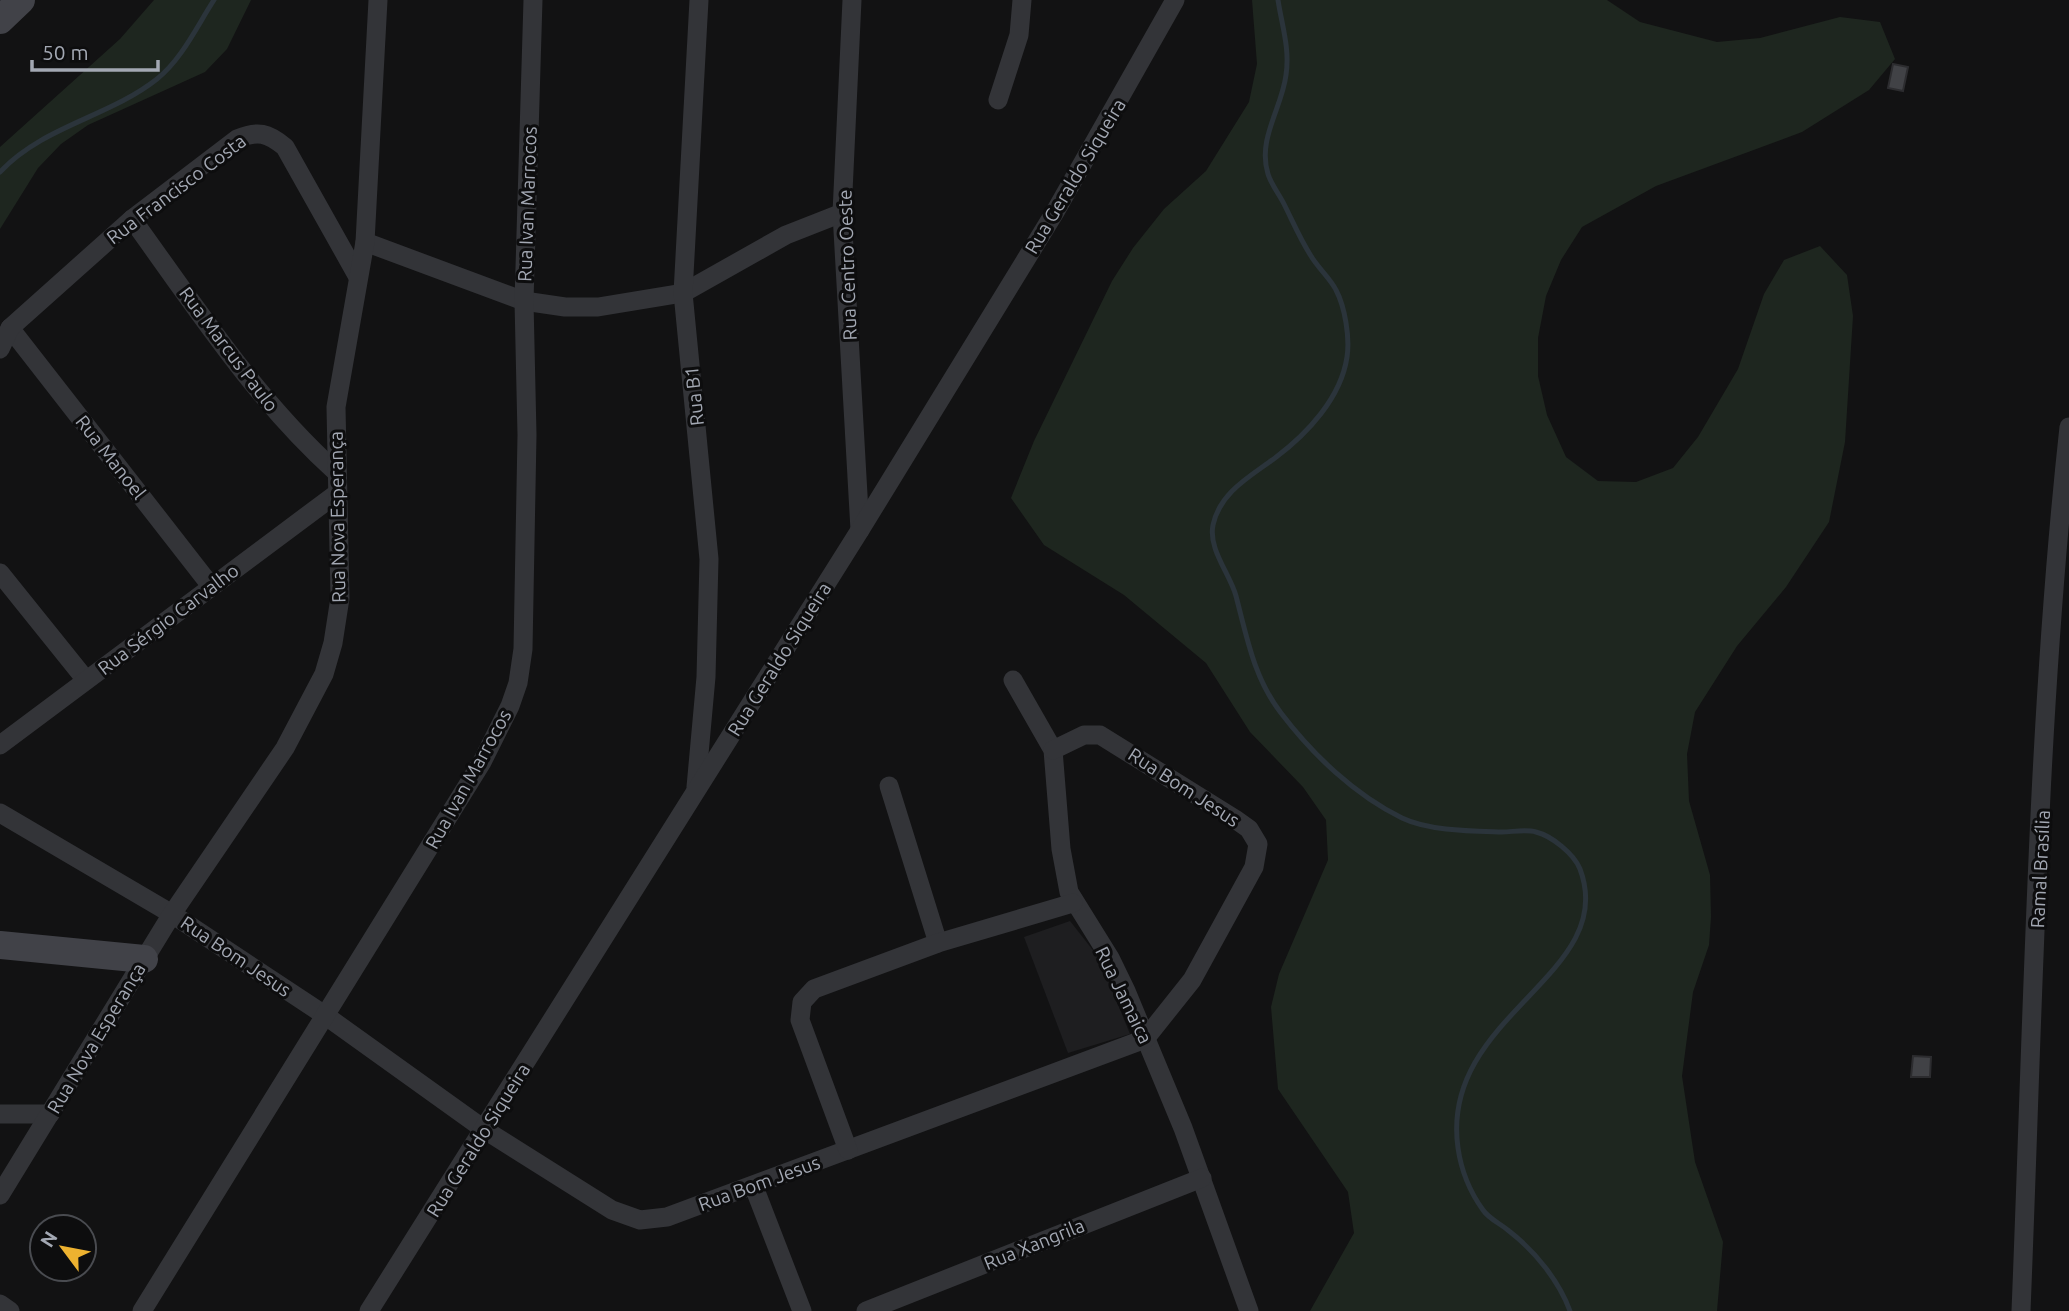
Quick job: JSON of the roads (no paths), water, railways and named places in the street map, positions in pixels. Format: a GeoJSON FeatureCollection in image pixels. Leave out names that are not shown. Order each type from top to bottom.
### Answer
{"type":"FeatureCollection","features":[{"type":"Feature","properties":{"kind":"street"},"geometry":{"type":"LineString","coordinates":[[0,20],[21,0]]}},
{"type":"Feature","properties":{"kind":"street","name":"Rua Nova Esperança"},"geometry":{"type":"LineString","coordinates":[[0,1195],[172,914],[285,748],[324,674],[333,643],[340,598],[336,407],[365,242],[378,0]]}},
{"type":"Feature","properties":{"kind":"street","name":"Rua Ivan Marrocos"},"geometry":{"type":"LineString","coordinates":[[142,1311],[482,762],[496,737],[518,683],[525,600],[524,301],[533,0]]}},
{"type":"Feature","properties":{"kind":"street","name":"Rua B1"},"geometry":{"type":"LineString","coordinates":[[696,792],[706,677],[709,559],[683,293],[699,0]]}},
{"type":"Feature","properties":{"kind":"street","name":"Rua Centro Oeste"},"geometry":{"type":"LineString","coordinates":[[852,0],[842,213],[860,530]]}},
{"type":"Feature","properties":{"kind":"street"},"geometry":{"type":"LineString","coordinates":[[998,100],[1019,35],[1022,0]]}},
{"type":"Feature","properties":{"kind":"street","name":"Rua Geraldo Siqueira"},"geometry":{"type":"LineString","coordinates":[[369,1311],[860,530],[1055,212],[1175,0]]}},
{"type":"Feature","properties":{"kind":"street","name":"Rua Francisco Costa"},"geometry":{"type":"LineString","coordinates":[[0,349],[10,328],[132,219],[237,139],[253,132],[271,135],[285,147],[358,278]]}},
{"type":"Feature","properties":{"kind":"street"},"geometry":{"type":"LineString","coordinates":[[365,242],[524,301],[565,307],[598,307],[683,293],[786,235],[842,213]]}},
{"type":"Feature","properties":{"kind":"street","name":"Rua Marcus Paulo"},"geometry":{"type":"LineString","coordinates":[[132,219],[269,403],[291,430],[336,472]]}},
{"type":"Feature","properties":{"kind":"street","name":"Rua Manoel"},"geometry":{"type":"LineString","coordinates":[[10,328],[211,586]]}},
{"type":"Feature","properties":{"kind":"street","name":"Ramal Brasília"},"geometry":{"type":"LineString","coordinates":[[2021,1311],[2048,682],[2056,551],[2069,427]]}},
{"type":"Feature","properties":{"kind":"street","name":"Rua Sérgio Carvalho"},"geometry":{"type":"LineString","coordinates":[[0,745],[336,494]]}},
{"type":"Feature","properties":{"kind":"street"},"geometry":{"type":"LineString","coordinates":[[0,573],[86,680]]}},
{"type":"Feature","properties":{"kind":"street","name":"Rua Jamaica"},"geometry":{"type":"LineString","coordinates":[[1013,680],[1053,750],[1061,849],[1073,903],[1110,958],[1146,1039],[1202,1178],[1249,1311]]}},
{"type":"Feature","properties":{"kind":"street","name":"Rua Bom Jesus"},"geometry":{"type":"LineString","coordinates":[[0,813],[172,914],[326,1016],[485,1130],[612,1210],[629,1218],[653,1220],[754,1187],[1146,1039],[1192,980],[1211,947],[1254,867],[1258,844],[1249,829],[1235,819],[1100,735],[1084,735],[1053,750]]}},
{"type":"Feature","properties":{"kind":"street"},"geometry":{"type":"LineString","coordinates":[[889,786],[938,943]]}},
{"type":"Feature","properties":{"kind":"street"},"geometry":{"type":"LineString","coordinates":[[848,1150],[800,1020],[802,1002],[814,989],[938,943],[1073,903]]}},
{"type":"Feature","properties":{"kind":"street"},"geometry":{"type":"LineString","coordinates":[[0,945],[144,959]]}},
{"type":"Feature","properties":{"kind":"street"},"geometry":{"type":"LineString","coordinates":[[0,1114],[50,1114]]}},
{"type":"Feature","properties":{"kind":"street","name":"Rua Xangrila"},"geometry":{"type":"LineString","coordinates":[[866,1311],[1202,1178]]}},
{"type":"Feature","properties":{"kind":"street"},"geometry":{"type":"LineString","coordinates":[[754,1187],[802,1311]]}},
{"type":"Feature","properties":{"kind":"street"},"geometry":{"type":"LineString","coordinates":[[0,1304],[10,1311]]}},
{"type":"Feature","properties":{"kind":"waterway"},"geometry":{"type":"LineString","coordinates":[[0,172],[36,143],[118,103],[157,79],[182,52],[214,0]]}},
{"type":"Feature","properties":{"kind":"waterway"},"geometry":{"type":"LineString","coordinates":[[1278,0],[1287,65],[1284,87],[1268,136],[1265,161],[1271,182],[1303,243],[1339,297],[1348,349],[1338,387],[1321,414],[1299,438],[1238,486],[1222,503],[1213,525],[1214,543],[1236,596],[1252,657],[1264,686],[1293,729],[1336,773],[1385,809],[1425,826],[1451,830],[1528,831],[1542,834],[1568,852],[1580,869],[1585,906],[1575,939],[1554,969],[1499,1029],[1475,1063],[1459,1102],[1458,1148],[1461,1164],[1474,1196],[1488,1216],[1506,1228],[1537,1257],[1553,1278],[1570,1311]]}}]}
